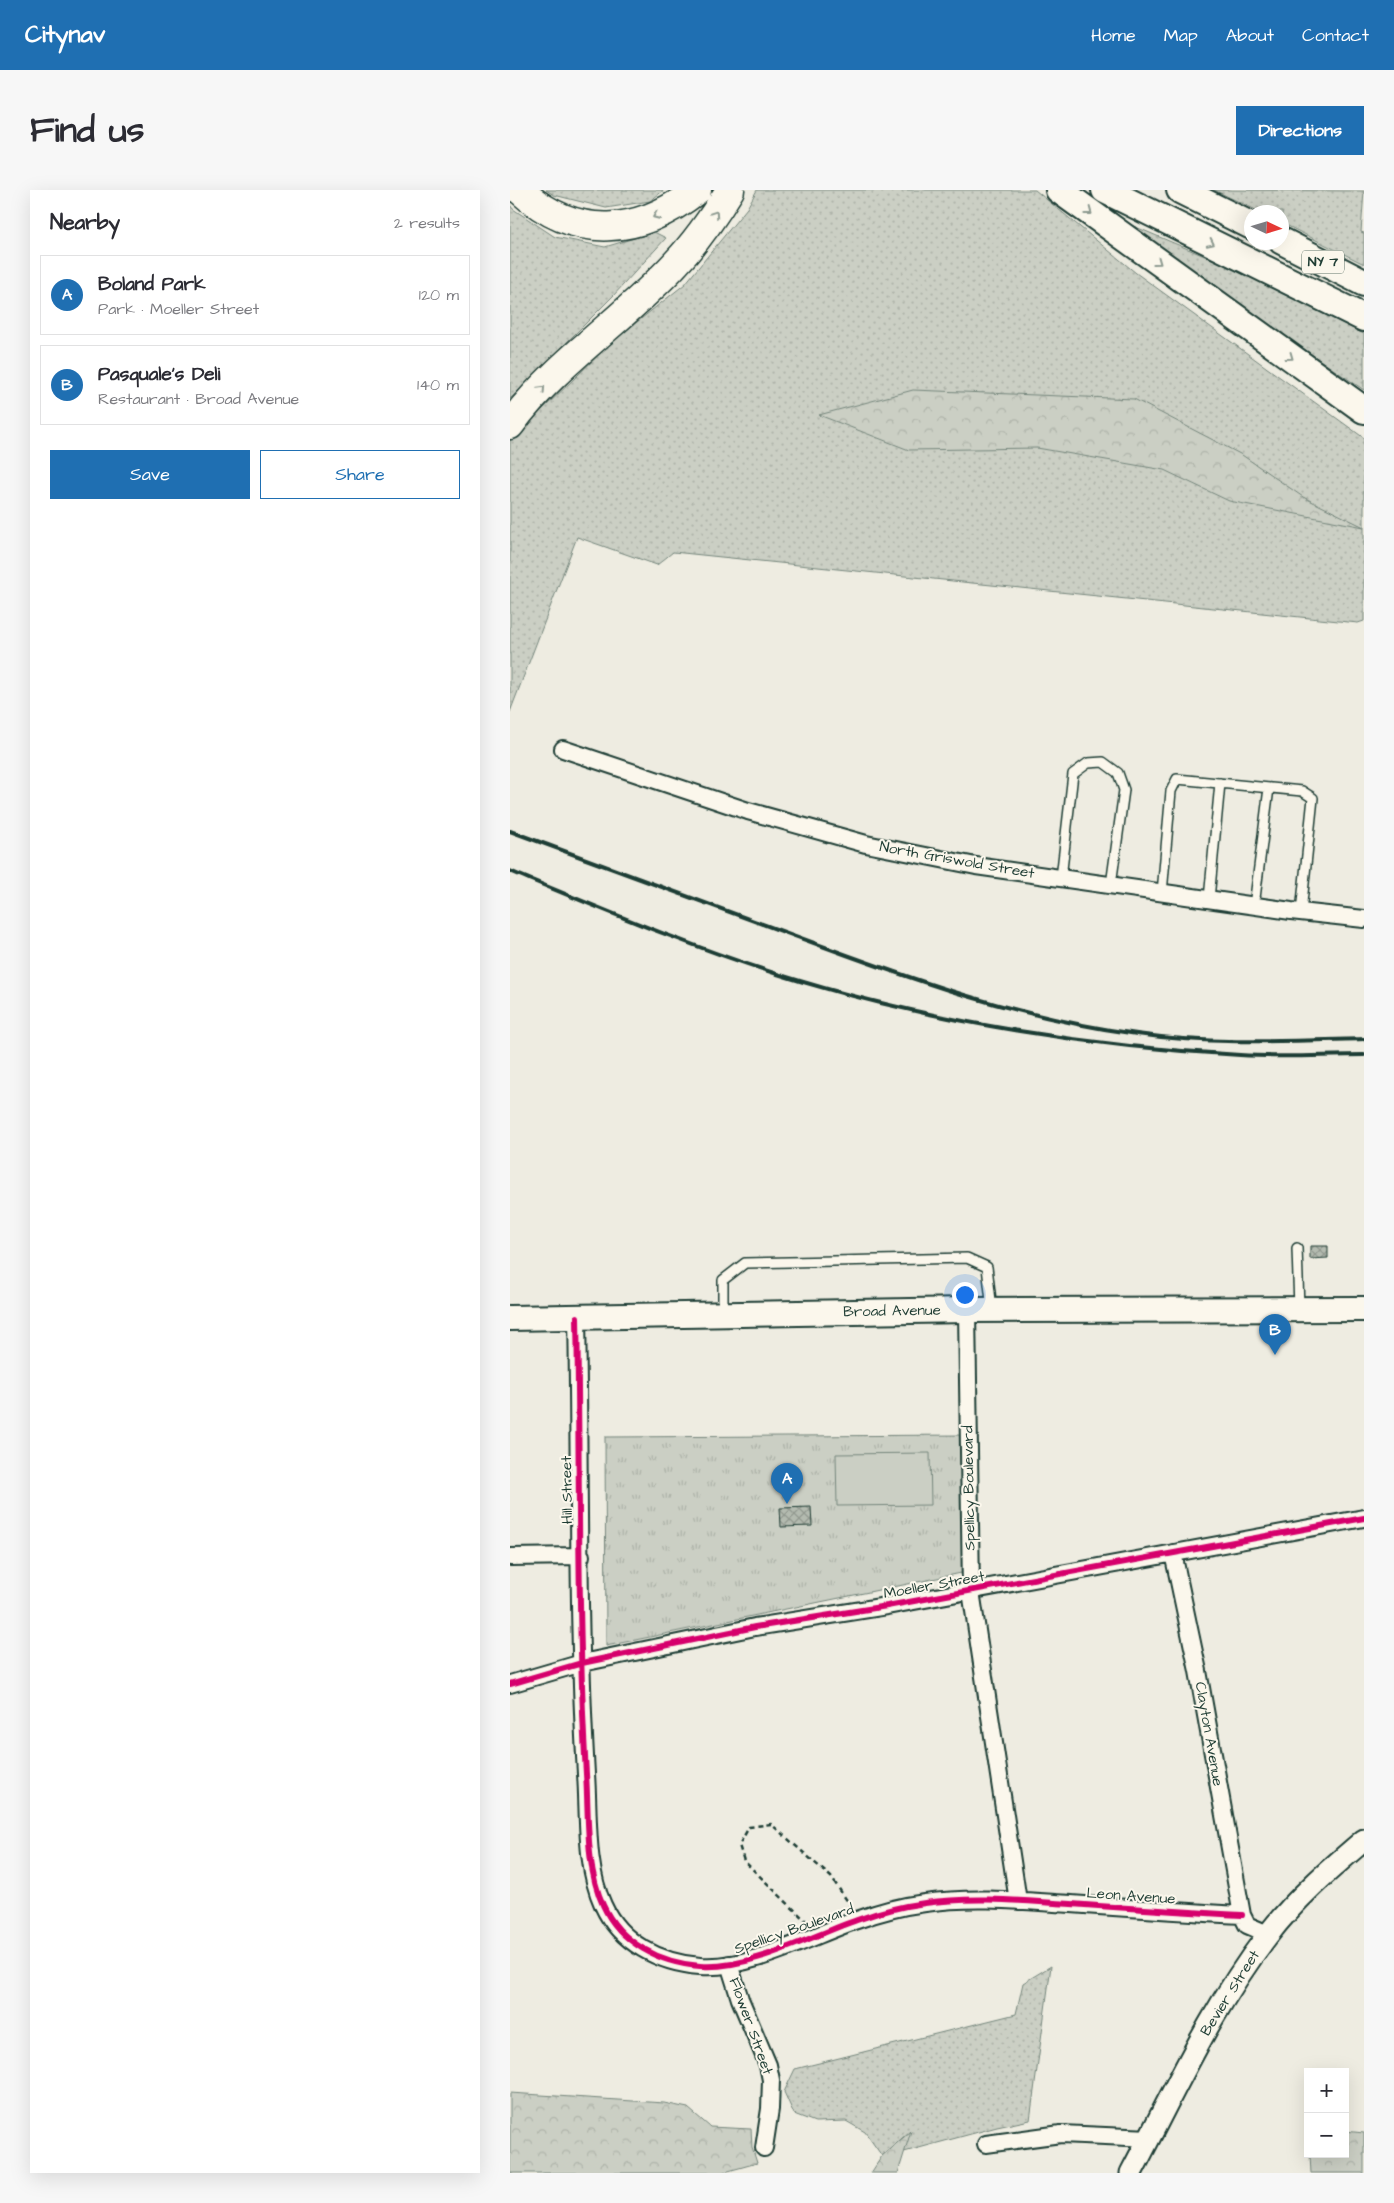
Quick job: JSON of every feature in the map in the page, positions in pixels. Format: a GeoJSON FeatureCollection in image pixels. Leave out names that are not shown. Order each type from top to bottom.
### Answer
{"type":"FeatureCollection","features":[{"type":"Feature","properties":{"kind":"highway"},"geometry":{"type":"LineString","coordinates":[[520,190],[552,213],[577,223],[600,227],[624,226],[649,220],[674,207],[697,190]]}},
{"type":"Feature","properties":{"kind":"highway"},"geometry":{"type":"LineString","coordinates":[[510,425],[576,355],[675,264],[708,225],[730,190]]}},
{"type":"Feature","properties":{"kind":"main road"},"geometry":{"type":"LineString","coordinates":[[1059,190],[1364,410]]}},
{"type":"Feature","properties":{"kind":"main road","name":"NY 7"},"geometry":{"type":"LineString","coordinates":[[1105,190],[1364,318]]}},
{"type":"Feature","properties":{"kind":"main road"},"geometry":{"type":"LineString","coordinates":[[1180,190],[1244,222]]}},
{"type":"Feature","properties":{"kind":"main road","name":"NY 7"},"geometry":{"type":"LineString","coordinates":[[1289,246],[1364,283]]}},
{"type":"Feature","properties":{"kind":"main road"},"geometry":{"type":"LineString","coordinates":[[1336,1309],[1364,1291]]}},
{"type":"Feature","properties":{"kind":"main road","name":"Broad Avenue"},"geometry":{"type":"LineString","coordinates":[[510,1318],[967,1310],[1364,1309]]}},
{"type":"Feature","properties":{"kind":"street","name":"North Griswold Street"},"geometry":{"type":"LineString","coordinates":[[563,749],[807,829],[866,844],[967,864],[1254,906],[1364,919]]}},
{"type":"Feature","properties":{"kind":"street","name":"Spellicy Boulevard"},"geometry":{"type":"LineString","coordinates":[[582,1664],[583,1716],[592,1868],[602,1904],[612,1922],[625,1937],[640,1948],[683,1964],[703,1966],[729,1964],[770,1953],[859,1919],[928,1903],[1018,1901],[971,1591],[967,1310]]}},
{"type":"Feature","properties":{"kind":"street","name":"Hill Street"},"geometry":{"type":"LineString","coordinates":[[577,1316],[582,1664]]}},
{"type":"Feature","properties":{"kind":"street","name":"Moeller Street"},"geometry":{"type":"LineString","coordinates":[[510,1684],[582,1664],[755,1627],[971,1591],[1364,1518]]}},
{"type":"Feature","properties":{"kind":"street","name":"Clayton Avenue"},"geometry":{"type":"LineString","coordinates":[[1173,1553],[1198,1671],[1242,1915]]}},
{"type":"Feature","properties":{"kind":"street"},"geometry":{"type":"LineString","coordinates":[[510,1557],[581,1556]]}},
{"type":"Feature","properties":{"kind":"street","name":"Bevier Street"},"geometry":{"type":"LineString","coordinates":[[1132,2173],[1190,2056],[1214,2014],[1268,1934],[1320,1878],[1364,1840]]}},
{"type":"Feature","properties":{"kind":"street","name":"Leon Avenue"},"geometry":{"type":"LineString","coordinates":[[1018,1901],[1242,1915]]}},
{"type":"Feature","properties":{"kind":"street"},"geometry":{"type":"LineString","coordinates":[[1242,1915],[1247,1925],[1268,1934]]}},
{"type":"Feature","properties":{"kind":"street","name":"Flower Street"},"geometry":{"type":"LineString","coordinates":[[729,1964],[740,1998],[768,2065],[771,2080],[770,2109],[764,2148]]}},
{"type":"Feature","properties":{"kind":"street"},"geometry":{"type":"LineString","coordinates":[[986,2144],[1061,2134],[1150,2138]]}},
{"type":"Feature","properties":{"kind":"lane"},"geometry":{"type":"LineString","coordinates":[[1061,878],[1073,774],[1088,763],[1103,762],[1118,773],[1124,790],[1111,885]]}},
{"type":"Feature","properties":{"kind":"lane"},"geometry":{"type":"LineString","coordinates":[[1162,893],[1172,791],[1177,779],[1302,791],[1313,798],[1300,912]]}},
{"type":"Feature","properties":{"kind":"lane"},"geometry":{"type":"LineString","coordinates":[[1209,899],[1220,783]]}},
{"type":"Feature","properties":{"kind":"lane"},"geometry":{"type":"LineString","coordinates":[[1254,906],[1269,788]]}},
{"type":"Feature","properties":{"kind":"lane"},"geometry":{"type":"LineString","coordinates":[[1297,1248],[1299,1309]]}},
{"type":"Feature","properties":{"kind":"lane"},"geometry":{"type":"LineString","coordinates":[[723,1314],[723,1280],[745,1263],[967,1258],[987,1267],[992,1310]]}},
{"type":"Feature","properties":{"kind":"path"},"geometry":{"type":"LineString","coordinates":[[819,1934],[744,1862],[739,1845],[749,1827],[771,1824],[831,1877],[859,1919]]}},
{"type":"Feature","properties":{"kind":"green space"},"geometry":{"type":"Polygon","coordinates":[[[546,190],[664,190],[650,201],[606,208],[554,195],[546,190]]]}},
{"type":"Feature","properties":{"kind":"green space"},"geometry":{"type":"Polygon","coordinates":[[[757,190],[1035,190],[1136,273],[1364,438],[1364,621],[1358,623],[673,552],[657,565],[577,537],[510,712],[510,441],[613,341],[685,284],[747,208],[757,190]]]}},
{"type":"Feature","properties":{"kind":"green space"},"geometry":{"type":"Polygon","coordinates":[[[1214,190],[1364,191],[1361,232],[1364,233],[1364,264],[1289,226],[1289,205],[1245,205],[1214,190]]]}},
{"type":"Feature","properties":{"kind":"green space"},"geometry":{"type":"Polygon","coordinates":[[[510,205],[513,209],[555,237],[605,247],[654,232],[666,238],[613,296],[510,399],[510,205]]]}},
{"type":"Feature","properties":{"kind":"green space"},"geometry":{"type":"Polygon","coordinates":[[[1131,225],[1233,268],[1364,334],[1364,390],[1206,283],[1131,225]]]}},
{"type":"Feature","properties":{"kind":"green space"},"geometry":{"type":"Polygon","coordinates":[[[913,390],[1134,399],[1242,455],[1303,497],[1364,527],[1229,501],[1164,470],[1037,448],[909,450],[819,415],[913,390]]]}},
{"type":"Feature","properties":{"kind":"green space"},"geometry":{"type":"Polygon","coordinates":[[[968,1435],[971,1571],[606,1646],[605,1437],[968,1435]]]}},
{"type":"Feature","properties":{"kind":"green space"},"geometry":{"type":"Polygon","coordinates":[[[930,1453],[931,1505],[837,1506],[836,1454],[930,1453]]]}},
{"type":"Feature","properties":{"kind":"green space"},"geometry":{"type":"Polygon","coordinates":[[[1051,1966],[1030,2120],[904,2152],[910,2131],[882,2156],[865,2132],[846,2121],[815,2122],[794,2114],[784,2092],[795,2069],[1016,2014],[1023,1983],[1051,1966]]]}},
{"type":"Feature","properties":{"kind":"green space"},"geometry":{"type":"Polygon","coordinates":[[[510,2093],[664,2103],[688,2108],[710,2127],[751,2129],[752,2147],[757,2163],[721,2173],[510,2173],[510,2093]]]}},
{"type":"Feature","properties":{"kind":"green space"},"geometry":{"type":"Polygon","coordinates":[[[911,2131],[898,2173],[871,2173],[882,2156],[911,2131]]]}},
{"type":"Feature","properties":{"kind":"green space"},"geometry":{"type":"Polygon","coordinates":[[[1349,2131],[1364,2133],[1364,2173],[1311,2173],[1310,2158],[1349,2158],[1349,2131]]]}},
{"type":"Feature","properties":{"kind":"building"},"geometry":{"type":"Polygon","coordinates":[[[1310,1246],[1328,1246],[1328,1258],[1310,1259],[1310,1246]]]}},
{"type":"Feature","properties":{"kind":"building"},"geometry":{"type":"Polygon","coordinates":[[[811,1507],[812,1526],[781,1527],[780,1508],[811,1507]]]}},
{"type":"Feature","properties":{"kind":"railway"},"geometry":{"type":"LineString","coordinates":[[510,831],[879,967],[963,995],[1049,1018],[1137,1034],[1194,1040],[1307,1041],[1364,1039]]}},
{"type":"Feature","properties":{"kind":"railway"},"geometry":{"type":"LineString","coordinates":[[510,871],[654,930],[764,970],[853,996],[962,1021],[1074,1039],[1185,1051],[1255,1056],[1364,1055]]}},
{"type":"Feature","properties":{"kind":"cycle path"},"geometry":{"type":"LineString","coordinates":[[577,1317],[581,1660],[589,1841],[593,1874],[603,1905],[610,1918],[631,1940],[643,1949],[670,1961],[700,1966],[719,1966],[759,1957],[882,1912],[943,1901],[980,1899],[1242,1915]]}},
{"type":"Feature","properties":{"kind":"cycle path"},"geometry":{"type":"LineString","coordinates":[[510,1684],[582,1663],[755,1627],[887,1606],[1364,1518]]}},
{"type":"Feature","properties":{"kind":"place","name":"Pasquale's Deli"},"geometry":{"type":"Point","coordinates":[1275,1355]}},
{"type":"Feature","properties":{"kind":"place","name":"Boland Park"},"geometry":{"type":"Point","coordinates":[787,1504]}}]}
